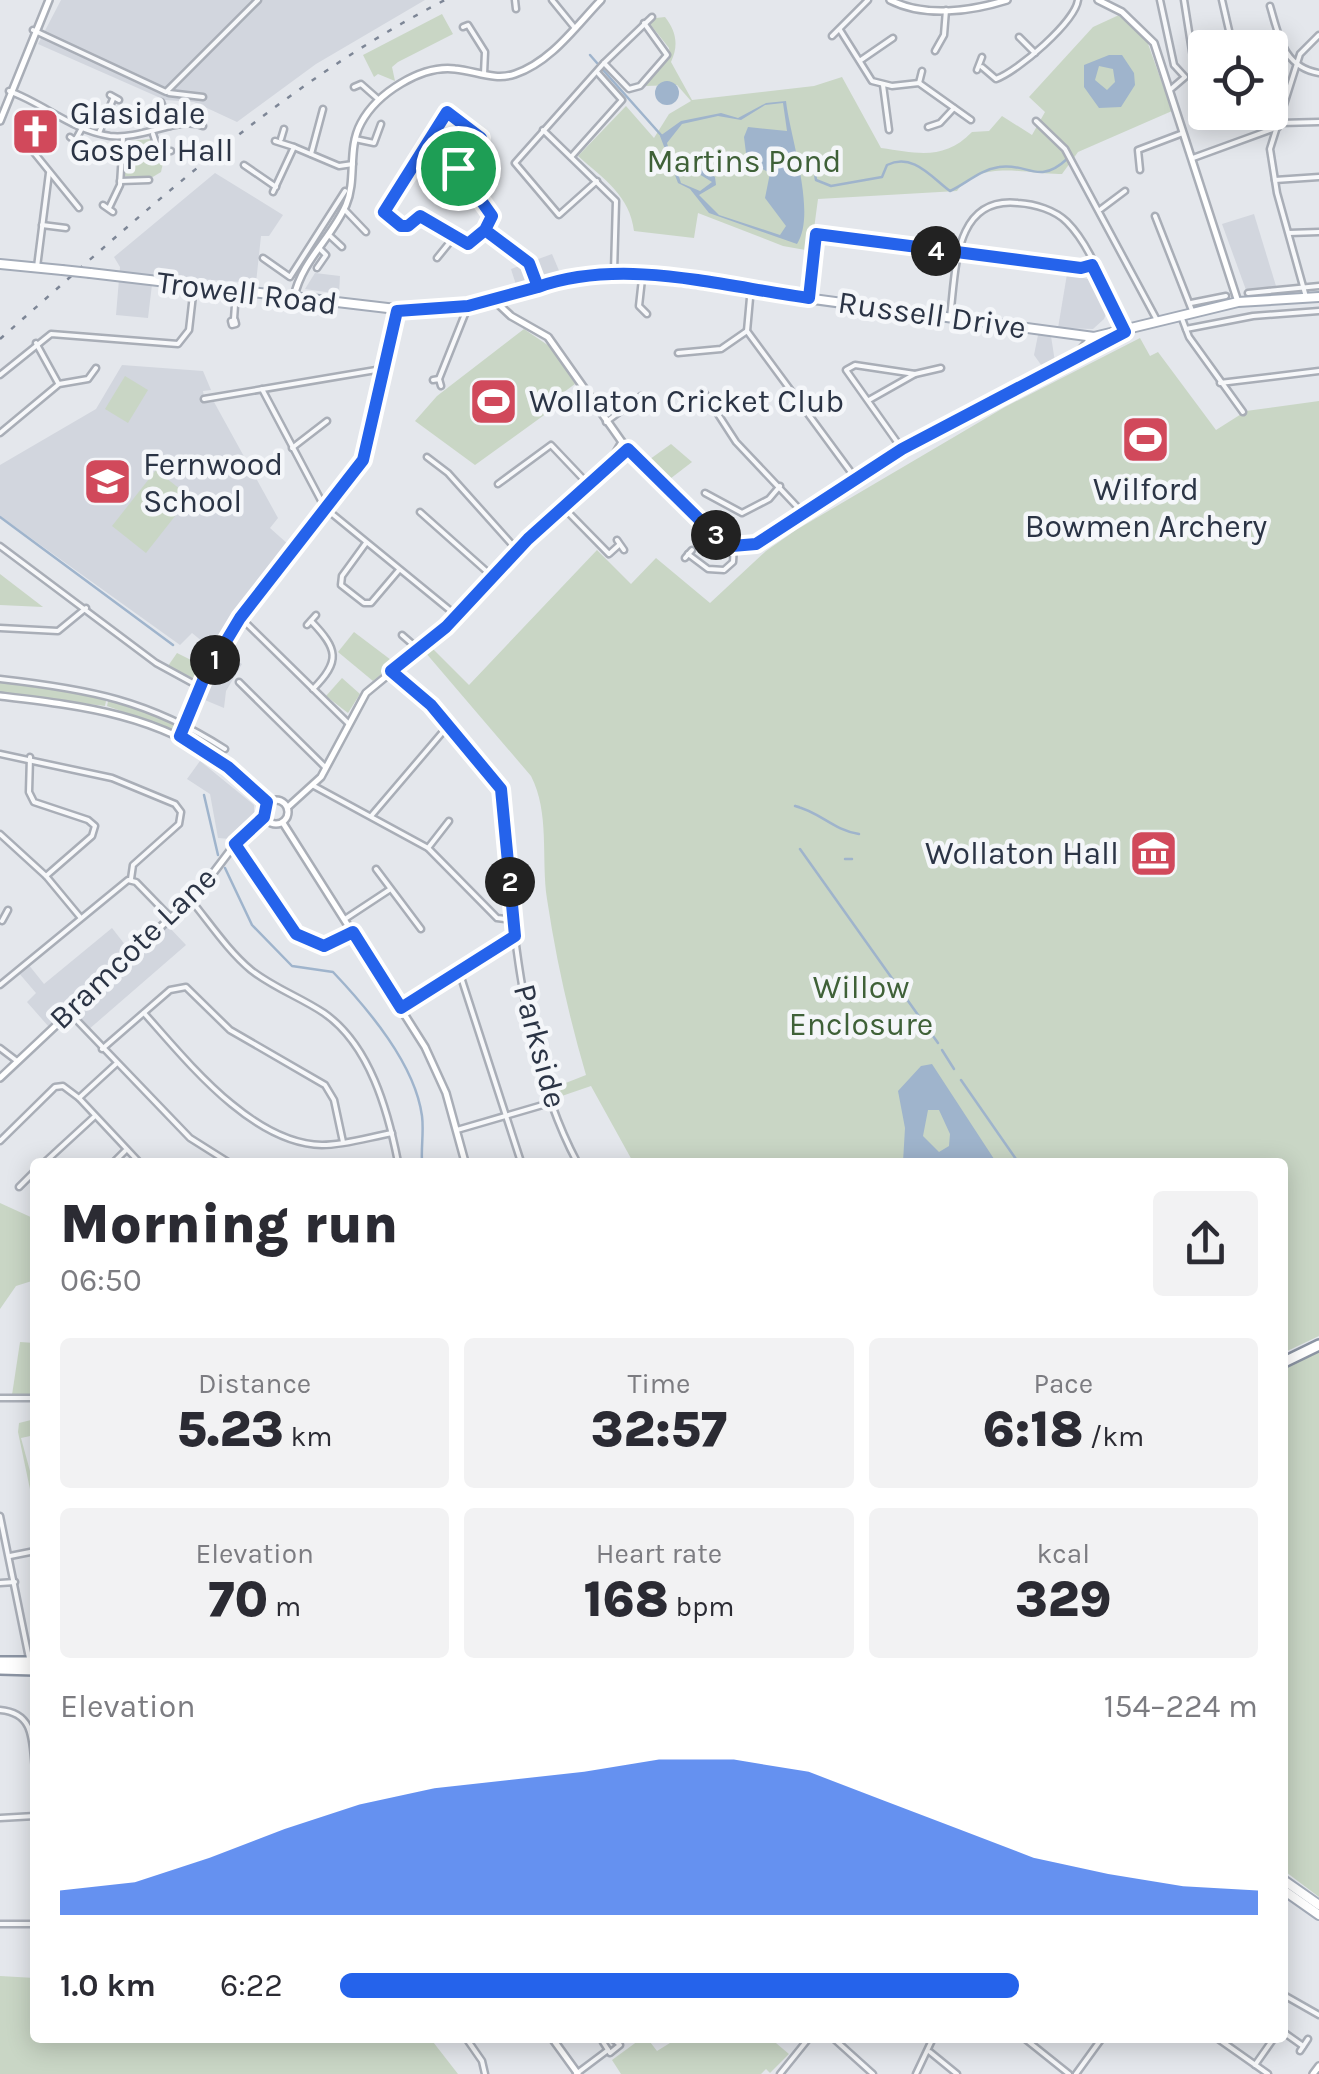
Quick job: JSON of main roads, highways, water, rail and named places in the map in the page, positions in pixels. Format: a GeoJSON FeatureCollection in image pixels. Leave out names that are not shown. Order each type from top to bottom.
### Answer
{"type":"FeatureCollection","features":[{"type":"Feature","properties":{"kind":"highway"},"geometry":{"type":"LineString","coordinates":[[1288,1361],[1319,1345]]}},
{"type":"Feature","properties":{"kind":"highway"},"geometry":{"type":"LineString","coordinates":[[0,1666],[30,1665]]}},
{"type":"Feature","properties":{"kind":"main road","name":"Trowell Road"},"geometry":{"type":"LineString","coordinates":[[0,264],[397,311],[468,306],[494,300]]}},
{"type":"Feature","properties":{"kind":"main road","name":"Russell Drive"},"geometry":{"type":"LineString","coordinates":[[494,300],[577,274],[614,272],[1093,337],[1182,316],[1191,308],[1305,292],[1319,296]]}},
{"type":"Feature","properties":{"kind":"main road"},"geometry":{"type":"LineString","coordinates":[[1288,1883],[1319,1905]]}},
{"type":"Feature","properties":{"kind":"main road"},"geometry":{"type":"LineString","coordinates":[[1288,1893],[1319,1915]]}},
{"type":"Feature","properties":{"kind":"water"},"geometry":{"type":"Polygon","coordinates":[[[1109,55],[1122,55],[1134,73],[1135,85],[1121,107],[1099,108],[1084,87],[1084,65],[1109,55]],[[1099,66],[1095,80],[1107,90],[1115,82],[1113,69],[1099,66]]]}},
{"type":"Feature","properties":{"kind":"water"},"geometry":{"type":"Polygon","coordinates":[[[667,81],[676,84],[676,102],[667,105],[658,102],[655,93],[658,84],[667,81]]]}},
{"type":"Feature","properties":{"kind":"water"},"geometry":{"type":"Polygon","coordinates":[[[786,101],[803,195],[802,231],[797,244],[709,213],[690,189],[678,183],[660,136],[681,121],[721,113],[738,118],[766,103],[786,101]],[[783,103],[765,105],[741,120],[718,116],[682,124],[667,143],[670,154],[715,177],[716,185],[699,195],[719,215],[780,235],[786,226],[765,198],[770,173],[747,161],[744,137],[748,127],[787,131],[783,103]],[[673,158],[681,183],[700,191],[712,182],[673,158]]]}},
{"type":"Feature","properties":{"kind":"water"},"geometry":{"type":"Polygon","coordinates":[[[932,1064],[993,1158],[903,1158],[905,1128],[898,1091],[921,1066],[932,1064]],[[928,1110],[923,1136],[939,1152],[949,1146],[950,1134],[939,1110],[928,1110]]]}},
{"type":"Feature","properties":{"kind":"waterway"},"geometry":{"type":"LineString","coordinates":[[590,55],[597,63]]}},
{"type":"Feature","properties":{"kind":"waterway"},"geometry":{"type":"LineString","coordinates":[[604,71],[661,135]]}},
{"type":"Feature","properties":{"kind":"waterway"},"geometry":{"type":"LineString","coordinates":[[813,160],[816,180],[831,186],[882,177],[887,165],[905,162],[922,168],[950,191],[992,169],[1009,166],[1048,171],[1067,159]]}},
{"type":"Feature","properties":{"kind":"waterway"},"geometry":{"type":"LineString","coordinates":[[0,517],[173,645]]}},
{"type":"Feature","properties":{"kind":"waterway"},"geometry":{"type":"LineString","coordinates":[[204,795],[218,855]]}},
{"type":"Feature","properties":{"kind":"waterway"},"geometry":{"type":"LineString","coordinates":[[799,807],[795,806],[859,834]]}},
{"type":"Feature","properties":{"kind":"waterway"},"geometry":{"type":"LineString","coordinates":[[800,849],[938,1043]]}},
{"type":"Feature","properties":{"kind":"waterway"},"geometry":{"type":"LineString","coordinates":[[845,859],[852,859]]}},
{"type":"Feature","properties":{"kind":"waterway"},"geometry":{"type":"LineString","coordinates":[[225,868],[252,925],[292,966],[333,972],[388,1038],[418,1096],[423,1122],[422,1158]]}},
{"type":"Feature","properties":{"kind":"waterway"},"geometry":{"type":"LineString","coordinates":[[942,1050],[954,1069]]}},
{"type":"Feature","properties":{"kind":"waterway"},"geometry":{"type":"LineString","coordinates":[[961,1080],[1015,1158]]}},
{"type":"Feature","properties":{"kind":"railway"},"geometry":{"type":"LineString","coordinates":[[0,339],[158,201],[268,112],[384,34],[445,0]]}},
{"type":"Feature","properties":{"kind":"place","name":"Glasidale Gospel Hall"},"geometry":{"type":"Point","coordinates":[35,131]}},
{"type":"Feature","properties":{"kind":"place","name":"Wollaton Cricket Club"},"geometry":{"type":"Point","coordinates":[494,401]}},
{"type":"Feature","properties":{"kind":"place","name":"Wilford Bowmen Archery"},"geometry":{"type":"Point","coordinates":[1146,439]}},
{"type":"Feature","properties":{"kind":"place","name":"Fernwood School"},"geometry":{"type":"Point","coordinates":[108,482]}},
{"type":"Feature","properties":{"kind":"place","name":"Wollaton Hall"},"geometry":{"type":"Point","coordinates":[1154,853]}},
{"type":"Feature","properties":{"kind":"park label","name":"Martins Pond"},"geometry":{"type":"Point","coordinates":[744,161]}},
{"type":"Feature","properties":{"kind":"park label","name":"Willow Enclosure"},"geometry":{"type":"Point","coordinates":[861,1006]}}]}
